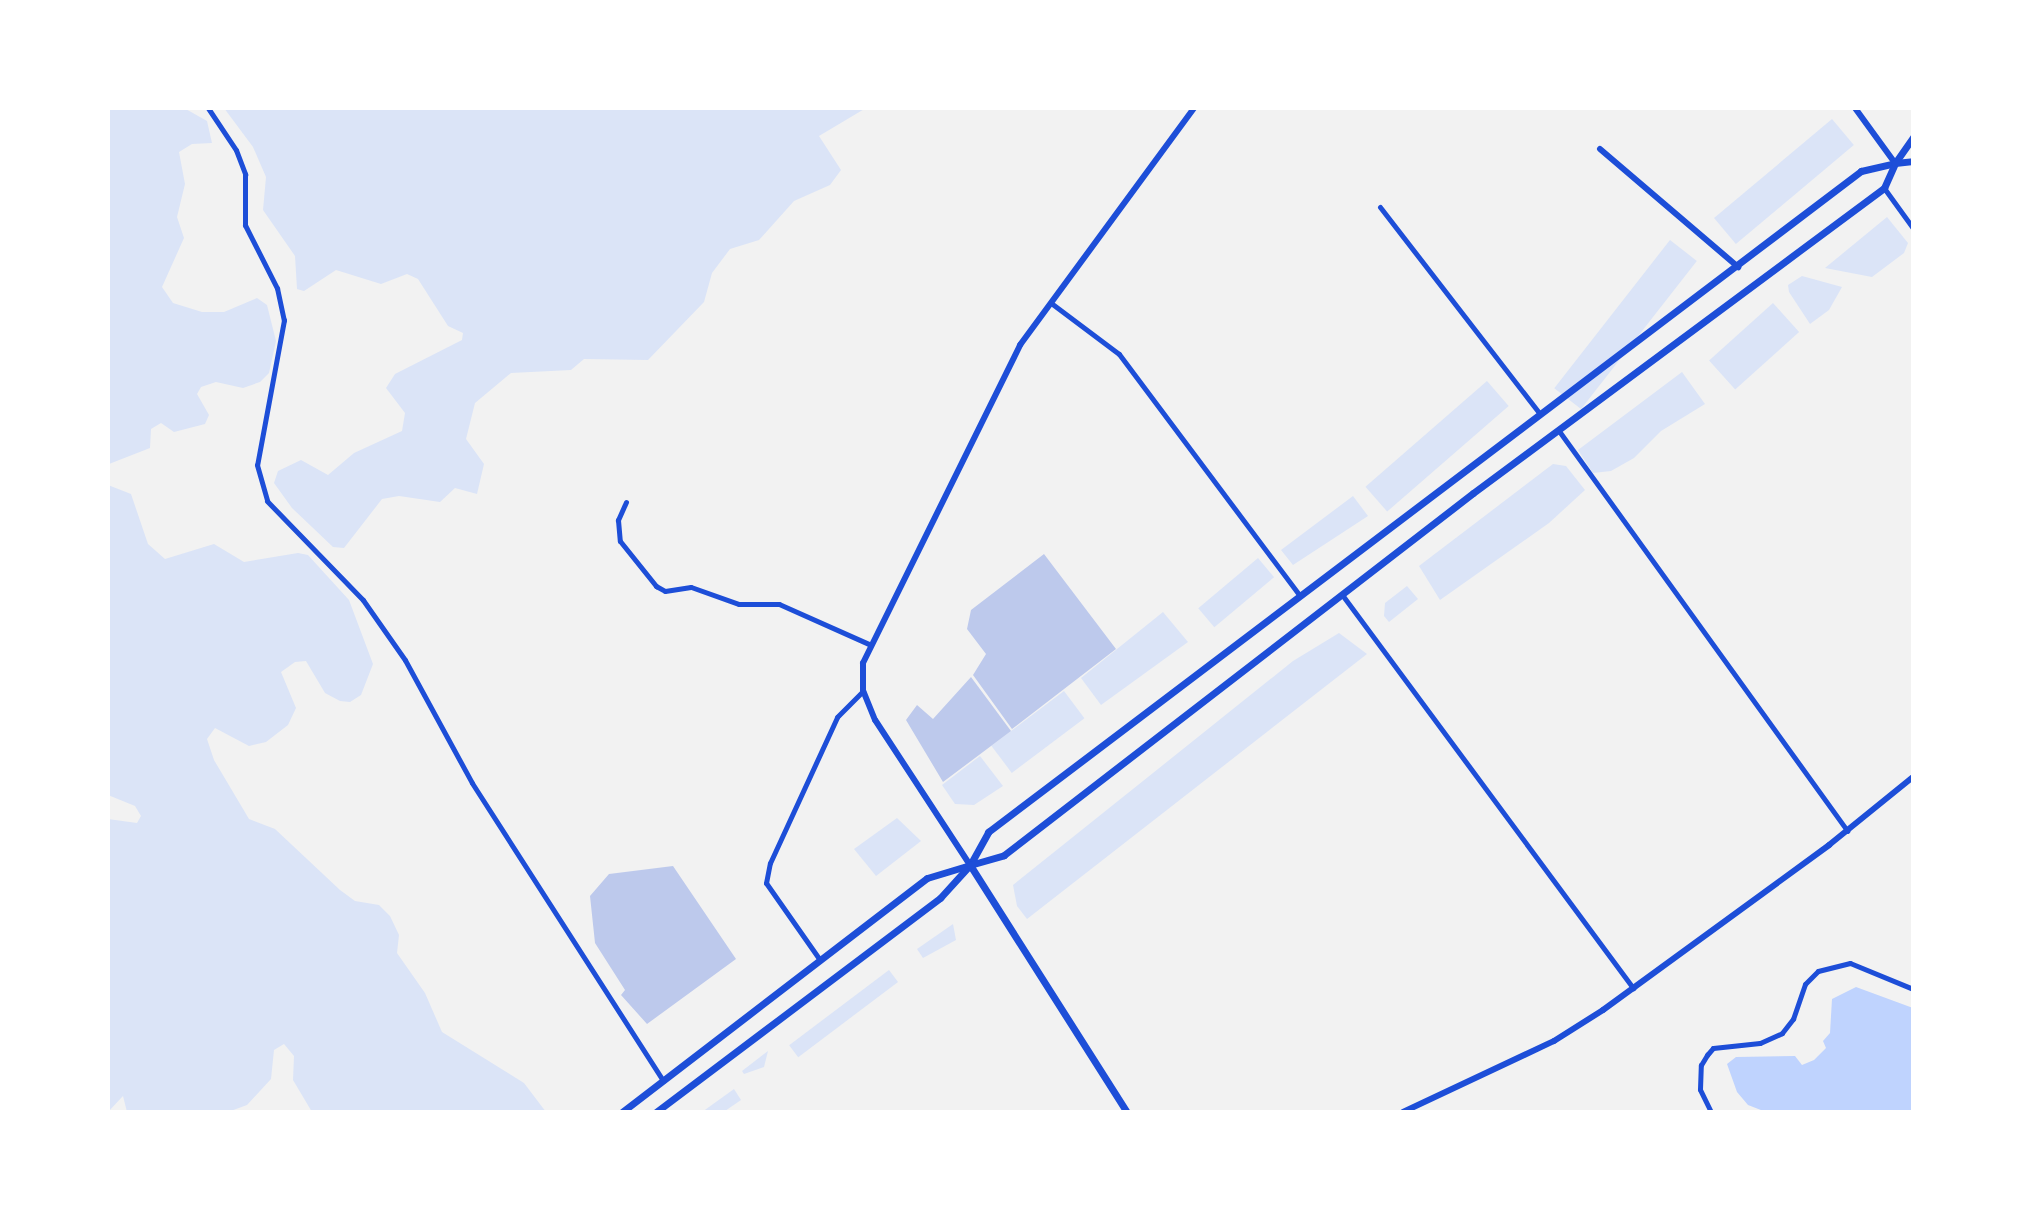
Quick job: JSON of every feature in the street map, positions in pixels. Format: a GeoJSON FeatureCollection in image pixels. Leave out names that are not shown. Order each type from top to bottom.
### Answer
{"type":"FeatureCollection","features":[{"type":"Feature","properties":{"kind":"main road"},"geometry":{"type":"LineString","coordinates":[[622,1112],[927,878],[1004,855],[1559,431],[1884,188],[1895,163],[1913,137]]}},
{"type":"Feature","properties":{"kind":"main road"},"geometry":{"type":"LineString","coordinates":[[656,1112],[940,898],[970,865],[988,832],[1861,171],[1913,161]]}},
{"type":"Feature","properties":{"kind":"main road"},"geometry":{"type":"LineString","coordinates":[[970,865],[1127,1112]]}},
{"type":"Feature","properties":{"kind":"street"},"geometry":{"type":"LineString","coordinates":[[208,108],[240,162],[245,225],[277,288],[284,320],[257,465],[267,501],[363,600],[405,660],[472,783],[663,1081]]}},
{"type":"Feature","properties":{"kind":"street"},"geometry":{"type":"LineString","coordinates":[[1855,108],[1895,163]]}},
{"type":"Feature","properties":{"kind":"street"},"geometry":{"type":"LineString","coordinates":[[970,865],[875,720],[863,691],[869,644],[1020,345],[1191,109]]}},
{"type":"Feature","properties":{"kind":"street"},"geometry":{"type":"LineString","coordinates":[[1600,149],[1738,267]]}},
{"type":"Feature","properties":{"kind":"street"},"geometry":{"type":"LineString","coordinates":[[1884,188],[1913,228]]}},
{"type":"Feature","properties":{"kind":"street"},"geometry":{"type":"LineString","coordinates":[[1380,207],[1540,414]]}},
{"type":"Feature","properties":{"kind":"street"},"geometry":{"type":"LineString","coordinates":[[1050,302],[1119,354],[1300,596]]}},
{"type":"Feature","properties":{"kind":"street"},"geometry":{"type":"LineString","coordinates":[[1559,431],[1847,831]]}},
{"type":"Feature","properties":{"kind":"street"},"geometry":{"type":"LineString","coordinates":[[626,502],[618,520],[620,541],[656,586],[665,591],[691,587],[739,604],[779,604],[869,644]]}},
{"type":"Feature","properties":{"kind":"street"},"geometry":{"type":"LineString","coordinates":[[1343,596],[1633,988]]}},
{"type":"Feature","properties":{"kind":"street"},"geometry":{"type":"LineString","coordinates":[[820,960],[766,883],[770,863],[837,717],[863,691]]}},
{"type":"Feature","properties":{"kind":"street"},"geometry":{"type":"LineString","coordinates":[[1403,1112],[1554,1041],[1633,988],[1847,831],[1913,777]]}},
{"type":"Feature","properties":{"kind":"street"},"geometry":{"type":"LineString","coordinates":[[1711,1112],[1700,1089],[1701,1065],[1707,1055],[1713,1048],[1760,1043],[1782,1033],[1793,1019],[1805,984],[1818,971],[1850,963],[1913,989]]}},
{"type":"Feature","properties":{"kind":"shaded area"},"geometry":{"type":"Polygon","coordinates":[[[108,108],[184,108],[207,121],[212,143],[192,144],[179,152],[185,184],[177,217],[184,238],[162,287],[173,303],[202,312],[224,312],[257,298],[267,305],[276,341],[269,373],[260,382],[243,388],[216,382],[201,387],[197,394],[209,415],[205,424],[174,432],[161,423],[151,429],[150,448],[109,464],[108,108]]]}},
{"type":"Feature","properties":{"kind":"shaded area"},"geometry":{"type":"Polygon","coordinates":[[[224,108],[866,108],[819,136],[841,170],[830,185],[794,201],[759,240],[730,249],[712,273],[704,302],[648,360],[584,359],[571,370],[511,373],[475,403],[466,439],[484,464],[477,494],[455,488],[440,502],[399,496],[382,499],[344,548],[333,547],[292,508],[274,483],[278,471],[301,460],[328,475],[354,453],[402,431],[405,413],[386,388],[395,374],[462,340],[463,333],[448,326],[418,279],[407,274],[381,284],[336,270],[304,291],[297,289],[295,256],[263,210],[266,177],[253,147],[224,108]]]}},
{"type":"Feature","properties":{"kind":"shaded area"},"geometry":{"type":"Polygon","coordinates":[[[1832,119],[1854,145],[1736,244],[1714,218],[1832,119]]]}},
{"type":"Feature","properties":{"kind":"shaded area"},"geometry":{"type":"Polygon","coordinates":[[[1887,217],[1908,243],[1904,253],[1872,277],[1825,268],[1887,217]]]}},
{"type":"Feature","properties":{"kind":"shaded area"},"geometry":{"type":"Polygon","coordinates":[[[1670,240],[1697,261],[1581,409],[1554,388],[1670,240]]]}},
{"type":"Feature","properties":{"kind":"shaded area"},"geometry":{"type":"Polygon","coordinates":[[[1802,276],[1842,287],[1829,310],[1810,324],[1789,292],[1788,285],[1802,276]]]}},
{"type":"Feature","properties":{"kind":"shaded area"},"geometry":{"type":"Polygon","coordinates":[[[1773,303],[1799,332],[1735,390],[1709,361],[1773,303]]]}},
{"type":"Feature","properties":{"kind":"shaded area"},"geometry":{"type":"Polygon","coordinates":[[[1682,372],[1705,404],[1661,431],[1634,458],[1611,471],[1593,473],[1578,450],[1682,372]]]}},
{"type":"Feature","properties":{"kind":"shaded area"},"geometry":{"type":"Polygon","coordinates":[[[1487,381],[1509,406],[1387,512],[1365,487],[1487,381]]]}},
{"type":"Feature","properties":{"kind":"shaded area"},"geometry":{"type":"Polygon","coordinates":[[[1553,464],[1566,466],[1585,490],[1549,523],[1440,600],[1419,566],[1553,464]]]}},
{"type":"Feature","properties":{"kind":"shaded area"},"geometry":{"type":"Polygon","coordinates":[[[108,485],[131,494],[148,544],[165,559],[214,544],[244,562],[298,553],[308,555],[349,600],[373,664],[361,695],[350,702],[340,701],[325,693],[306,661],[295,662],[281,672],[296,708],[288,725],[266,742],[249,746],[215,728],[207,739],[214,760],[249,819],[275,829],[355,901],[379,905],[390,916],[399,935],[397,953],[425,993],[442,1032],[524,1083],[546,1112],[312,1112],[293,1080],[294,1056],[284,1044],[274,1050],[271,1079],[247,1105],[228,1112],[127,1112],[123,1096],[108,1112],[108,819],[137,823],[141,816],[135,806],[108,795],[108,485]]]}},
{"type":"Feature","properties":{"kind":"shaded area"},"geometry":{"type":"Polygon","coordinates":[[[1353,496],[1368,516],[1293,565],[1281,550],[1353,496]]]}},
{"type":"Feature","properties":{"kind":"shaded area"},"geometry":{"type":"Polygon","coordinates":[[[1258,558],[1274,577],[1214,627],[1198,608],[1258,558]]]}},
{"type":"Feature","properties":{"kind":"shaded area"},"geometry":{"type":"Polygon","coordinates":[[[1407,586],[1418,599],[1389,622],[1384,616],[1385,603],[1407,586]]]}},
{"type":"Feature","properties":{"kind":"shaded area"},"geometry":{"type":"Polygon","coordinates":[[[1163,612],[1188,642],[1101,705],[1081,678],[1163,612]]]}},
{"type":"Feature","properties":{"kind":"shaded area"},"geometry":{"type":"Polygon","coordinates":[[[1339,633],[1367,654],[1027,919],[1017,906],[1013,885],[1293,661],[1339,633]]]}},
{"type":"Feature","properties":{"kind":"shaded area"},"geometry":{"type":"Polygon","coordinates":[[[1064,691],[1084,718],[1012,773],[991,746],[1064,691]]]}},
{"type":"Feature","properties":{"kind":"shaded area"},"geometry":{"type":"Polygon","coordinates":[[[980,756],[1003,786],[974,805],[955,804],[942,785],[980,756]]]}},
{"type":"Feature","properties":{"kind":"shaded area"},"geometry":{"type":"Polygon","coordinates":[[[897,818],[921,841],[876,876],[854,849],[897,818]]]}},
{"type":"Feature","properties":{"kind":"shaded area"},"geometry":{"type":"Polygon","coordinates":[[[953,924],[956,940],[923,958],[917,949],[953,924]]]}},
{"type":"Feature","properties":{"kind":"shaded area"},"geometry":{"type":"Polygon","coordinates":[[[889,970],[898,982],[798,1057],[789,1045],[889,970]]]}},
{"type":"Feature","properties":{"kind":"shaded area"},"geometry":{"type":"Polygon","coordinates":[[[768,1051],[764,1067],[744,1074],[742,1071],[768,1051]]]}},
{"type":"Feature","properties":{"kind":"shaded area"},"geometry":{"type":"Polygon","coordinates":[[[734,1089],[741,1100],[725,1111],[702,1112],[734,1089]]]}},
{"type":"Feature","properties":{"kind":"water"},"geometry":{"type":"Polygon","coordinates":[[[1856,987],[1913,1008],[1913,1110],[1766,1112],[1748,1105],[1737,1092],[1727,1064],[1736,1057],[1795,1056],[1802,1065],[1814,1060],[1826,1048],[1823,1041],[1830,1033],[1832,999],[1856,987]]]}},
{"type":"Feature","properties":{"kind":"building"},"geometry":{"type":"Polygon","coordinates":[[[1044,554],[1116,649],[1012,729],[973,675],[986,654],[967,629],[971,610],[1044,554]]]}},
{"type":"Feature","properties":{"kind":"building"},"geometry":{"type":"Polygon","coordinates":[[[971,677],[1011,731],[943,782],[906,720],[917,705],[933,719],[971,677]]]}},
{"type":"Feature","properties":{"kind":"building"},"geometry":{"type":"Polygon","coordinates":[[[673,866],[736,959],[647,1024],[621,995],[625,990],[595,943],[590,896],[609,874],[673,866]]]}}]}
